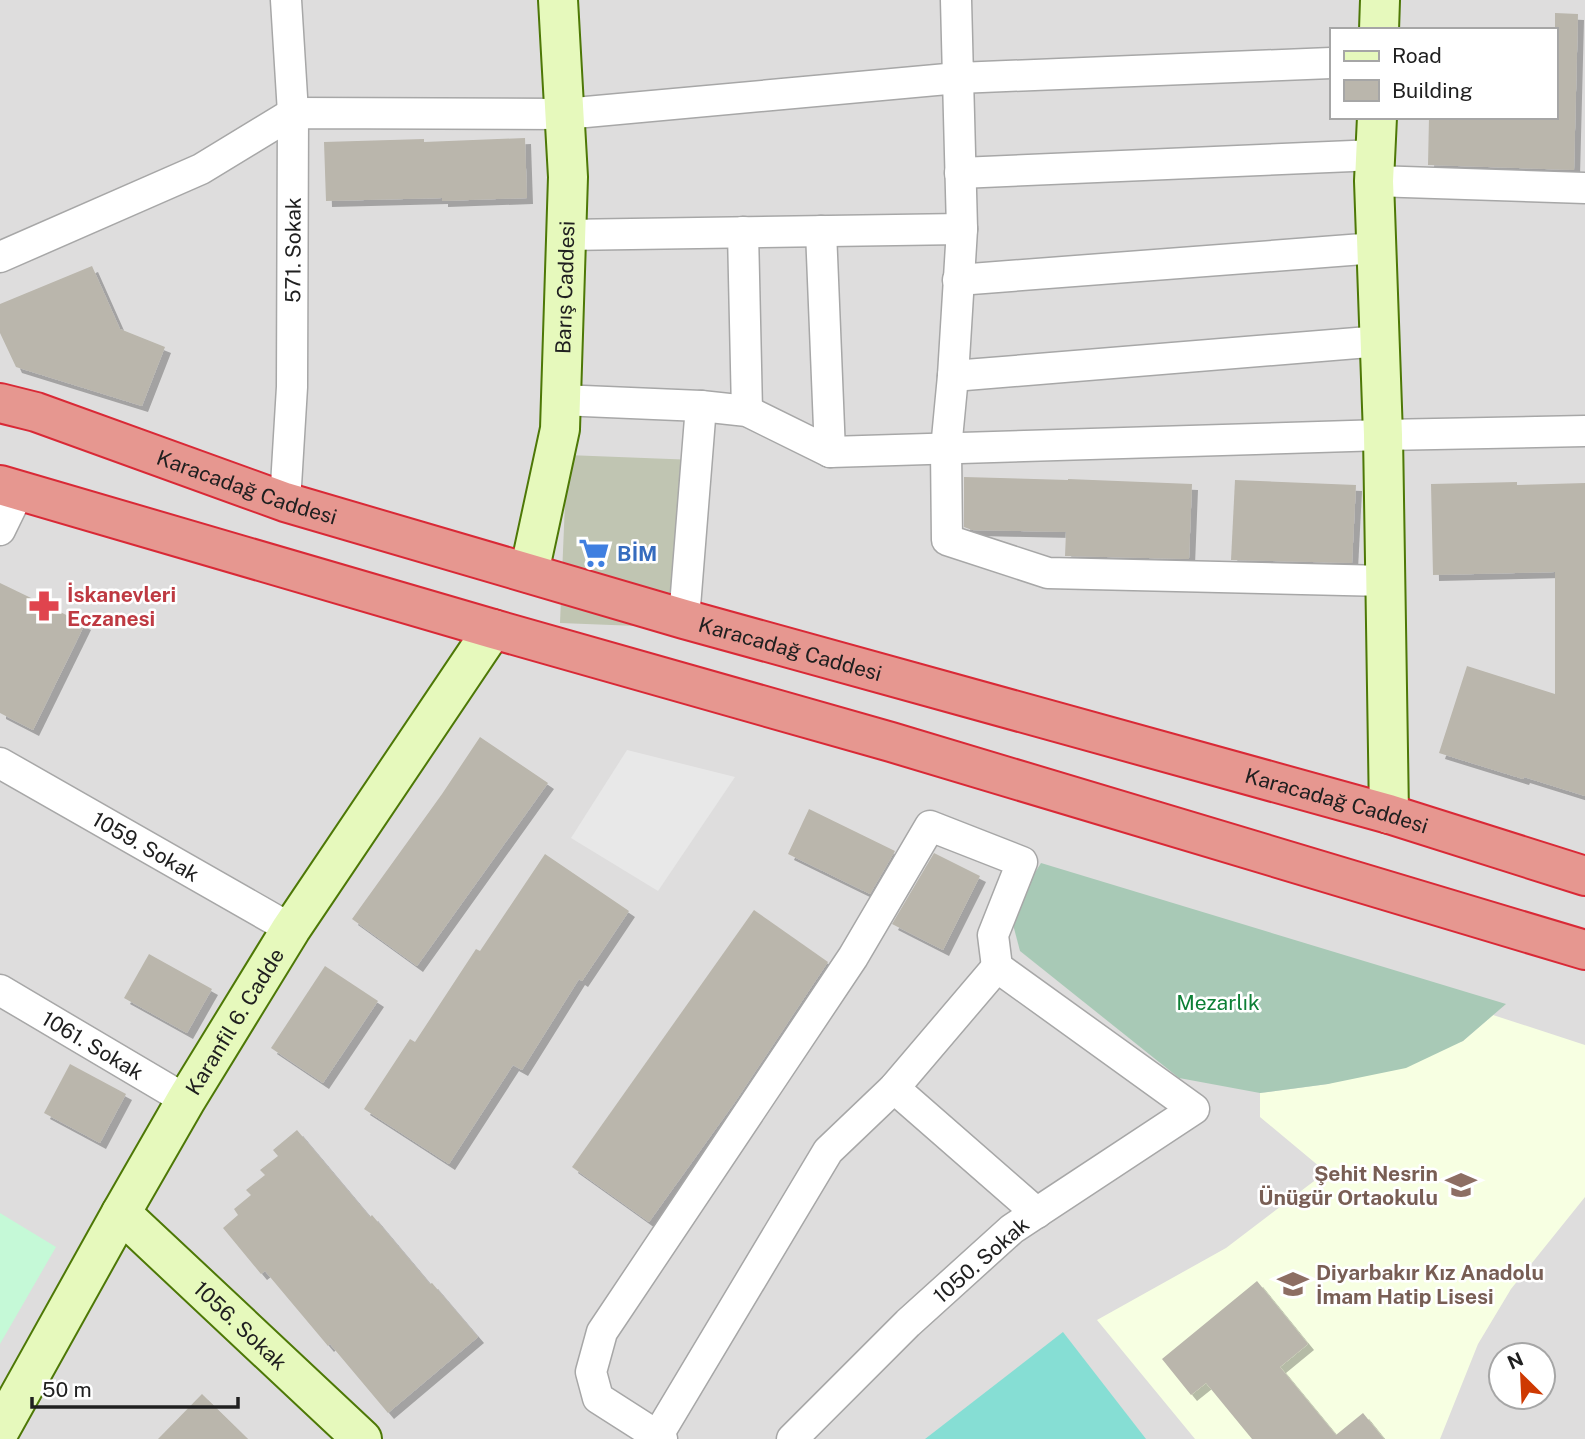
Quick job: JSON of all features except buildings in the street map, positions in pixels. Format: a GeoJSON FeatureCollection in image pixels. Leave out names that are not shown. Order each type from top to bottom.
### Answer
{"type":"FeatureCollection","features":[{"type":"Feature","properties":{"kind":"highway","name":"Karacadağ Caddesi"},"geometry":{"type":"LineString","coordinates":[[0,403],[36,412],[285,502],[684,619],[1389,814],[1585,876]]}},
{"type":"Feature","properties":{"kind":"highway"},"geometry":{"type":"LineString","coordinates":[[10,488],[891,742],[1585,950]]}},
{"type":"Feature","properties":{"kind":"street","name":"571. Sokak"},"geometry":{"type":"LineString","coordinates":[[285,502],[292,387],[293,113],[286,0]]}},
{"type":"Feature","properties":{"kind":"street","name":"Barış Caddesi"},"geometry":{"type":"LineString","coordinates":[[529,573],[559,429],[561,400],[568,177],[558,0]]}},
{"type":"Feature","properties":{"kind":"street"},"geometry":{"type":"LineString","coordinates":[[956,0],[962,229],[946,449],[947,540],[1048,573],[1386,581]]}},
{"type":"Feature","properties":{"kind":"street"},"geometry":{"type":"LineString","coordinates":[[1379,28],[1380,0]]}},
{"type":"Feature","properties":{"kind":"street"},"geometry":{"type":"LineString","coordinates":[[0,257],[201,169],[293,113],[564,114],[958,78],[1330,64]]}},
{"type":"Feature","properties":{"kind":"street"},"geometry":{"type":"LineString","coordinates":[[1377,119],[1376,248],[1381,341],[1389,814]]}},
{"type":"Feature","properties":{"kind":"street"},"geometry":{"type":"LineString","coordinates":[[960,173],[1375,168],[1585,188]]}},
{"type":"Feature","properties":{"kind":"street"},"geometry":{"type":"LineString","coordinates":[[565,235],[962,229]]}},
{"type":"Feature","properties":{"kind":"street"},"geometry":{"type":"LineString","coordinates":[[821,231],[830,452]]}},
{"type":"Feature","properties":{"kind":"street"},"geometry":{"type":"LineString","coordinates":[[743,232],[747,411]]}},
{"type":"Feature","properties":{"kind":"street"},"geometry":{"type":"LineString","coordinates":[[958,280],[1376,248]]}},
{"type":"Feature","properties":{"kind":"street"},"geometry":{"type":"LineString","coordinates":[[953,376],[1381,341]]}},
{"type":"Feature","properties":{"kind":"street"},"geometry":{"type":"LineString","coordinates":[[561,400],[701,406],[747,411],[830,452],[1383,435],[1585,432]]}},
{"type":"Feature","properties":{"kind":"street"},"geometry":{"type":"LineString","coordinates":[[684,619],[701,406]]}},
{"type":"Feature","properties":{"kind":"street"},"geometry":{"type":"LineString","coordinates":[[0,530],[10,488]]}},
{"type":"Feature","properties":{"kind":"street","name":"Karanfil 6. Cadde"},"geometry":{"type":"LineString","coordinates":[[0,1430],[186,1100],[291,929],[493,629]]}},
{"type":"Feature","properties":{"kind":"street","name":"1059. Sokak"},"geometry":{"type":"LineString","coordinates":[[0,763],[291,929]]}},
{"type":"Feature","properties":{"kind":"street"},"geometry":{"type":"LineString","coordinates":[[930,826],[1022,862],[993,935],[997,967],[894,1088],[828,1151],[660,1437],[598,1398],[591,1373],[602,1332],[853,957],[930,826]]}},
{"type":"Feature","properties":{"kind":"street","name":"1050. Sokak"},"geometry":{"type":"LineString","coordinates":[[792,1439],[908,1323],[1012,1229],[1194,1109],[997,967]]}},
{"type":"Feature","properties":{"kind":"street","name":"1061. Sokak"},"geometry":{"type":"LineString","coordinates":[[0,990],[186,1100]]}},
{"type":"Feature","properties":{"kind":"street"},"geometry":{"type":"LineString","coordinates":[[894,1088],[1037,1213]]}},
{"type":"Feature","properties":{"kind":"street","name":"1056. Sokak"},"geometry":{"type":"LineString","coordinates":[[121,1213],[362,1439]]}},
{"type":"Feature","properties":{"kind":"shaded area"},"geometry":{"type":"Polygon","coordinates":[[[0,0],[1585,0],[1585,1439],[0,1439],[0,0]]]}},
{"type":"Feature","properties":{"kind":"shaded area"},"geometry":{"type":"Polygon","coordinates":[[[567,455],[696,460],[689,628],[560,623],[567,455]]]}},
{"type":"Feature","properties":{"kind":"shaded area"},"geometry":{"type":"Polygon","coordinates":[[[627,750],[735,777],[658,891],[571,838],[627,750]]]}},
{"type":"Feature","properties":{"kind":"shaded area"},"geometry":{"type":"Polygon","coordinates":[[[1493,1015],[1585,1045],[1585,1197],[1511,1289],[1478,1344],[1440,1439],[1195,1439],[1097,1320],[1226,1248],[1326,1172],[1260,1117],[1260,1093],[1328,1084],[1463,1041],[1493,1015]]]}},
{"type":"Feature","properties":{"kind":"shaded area"},"geometry":{"type":"Polygon","coordinates":[[[1063,1332],[1146,1439],[925,1439],[1063,1332]]]}},
{"type":"Feature","properties":{"kind":"green space","name":"Mezarlık"},"geometry":{"type":"Polygon","coordinates":[[[1041,863],[1506,1004],[1463,1041],[1406,1068],[1328,1084],[1260,1093],[1179,1078],[1020,951],[1010,913],[1041,863]]]}},
{"type":"Feature","properties":{"kind":"green space"},"geometry":{"type":"Polygon","coordinates":[[[0,1213],[56,1247],[0,1344],[0,1213]]]}},
{"type":"Feature","properties":{"kind":"place","name":"BİM"},"geometry":{"type":"Point","coordinates":[594,553]}},
{"type":"Feature","properties":{"kind":"place","name":"İskanevleri Eczanesi"},"geometry":{"type":"Point","coordinates":[44,606]}},
{"type":"Feature","properties":{"kind":"place","name":"Şehit Nesrin Ünügür Ortaokulu"},"geometry":{"type":"Point","coordinates":[1461,1185]}},
{"type":"Feature","properties":{"kind":"place","name":"Diyarbakır Kız Anadolu İmam Hatip Lisesi"},"geometry":{"type":"Point","coordinates":[1293,1284]}}]}
